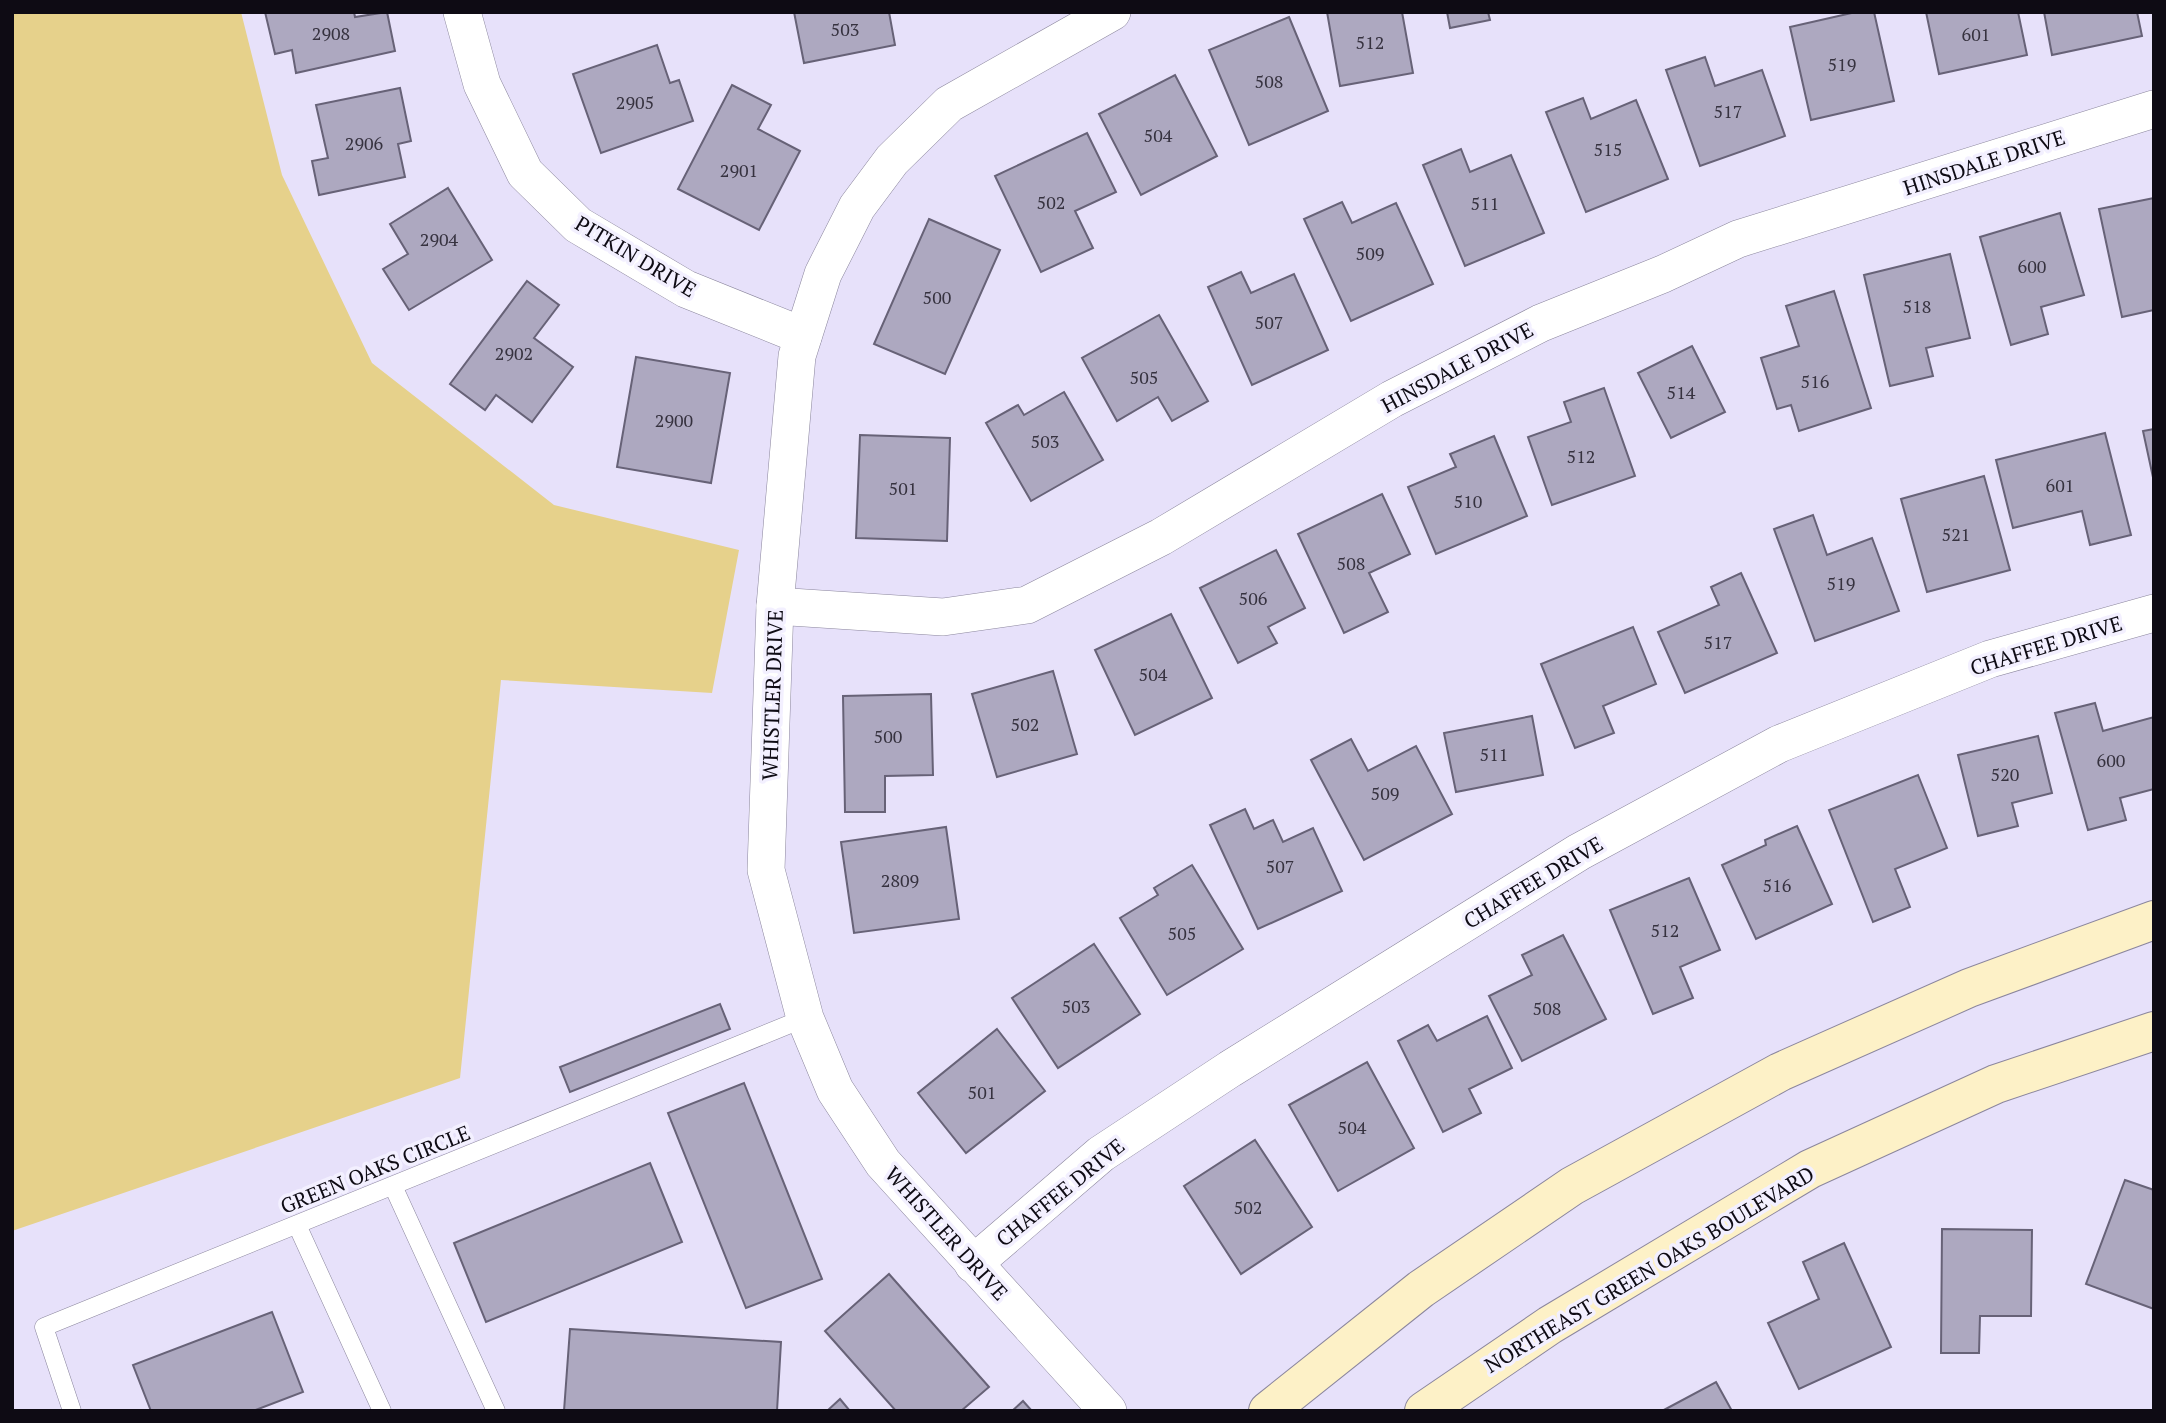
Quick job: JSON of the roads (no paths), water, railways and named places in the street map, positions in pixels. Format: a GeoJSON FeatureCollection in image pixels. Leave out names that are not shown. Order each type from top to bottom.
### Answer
{"type":"FeatureCollection","features":[{"type":"Feature","properties":{"kind":"main road"},"geometry":{"type":"LineString","coordinates":[[1268,1411],[1421,1289],[1585,1180],[1793,1066],[1969,988],[2154,920]]}},
{"type":"Feature","properties":{"kind":"main road","name":"NORTHEAST GREEN OAKS BOULEVARD"},"geometry":{"type":"LineString","coordinates":[[1424,1411],[1550,1325],[1810,1169],[1996,1084],[2154,1031]]}},
{"type":"Feature","properties":{"kind":"street","name":"PITKIN DRIVE"},"geometry":{"type":"LineString","coordinates":[[462,12],[482,85],[526,173],[578,225],[686,289],[803,336]]}},
{"type":"Feature","properties":{"kind":"street","name":"WHISTLER DRIVE"},"geometry":{"type":"LineString","coordinates":[[1099,1407],[883,1163],[835,1090],[805,1018],[766,870],[775,606],[797,356],[823,274],[857,207],[892,160],[949,104],[1112,12]]}},
{"type":"Feature","properties":{"kind":"street","name":"HINSDALE DRIVE"},"geometry":{"type":"LineString","coordinates":[[775,606],[943,617],[1027,605],[1161,537],[1392,399],[1541,323],[1663,274],[1738,239],[2154,109]]}},
{"type":"Feature","properties":{"kind":"street","name":"CHAFFEE DRIVE"},"geometry":{"type":"LineString","coordinates":[[973,1264],[1101,1154],[1230,1069],[1591,846],[1779,744],[1990,659],[2154,613]]}},
{"type":"Feature","properties":{"kind":"lane","name":"GREEN OAKS CIRCLE"},"geometry":{"type":"LineString","coordinates":[[72,1411],[44,1326],[805,1018]]}},
{"type":"Feature","properties":{"kind":"lane"},"geometry":{"type":"LineString","coordinates":[[393,1186],[496,1411]]}},
{"type":"Feature","properties":{"kind":"lane"},"geometry":{"type":"LineString","coordinates":[[297,1225],[382,1411]]}}]}
